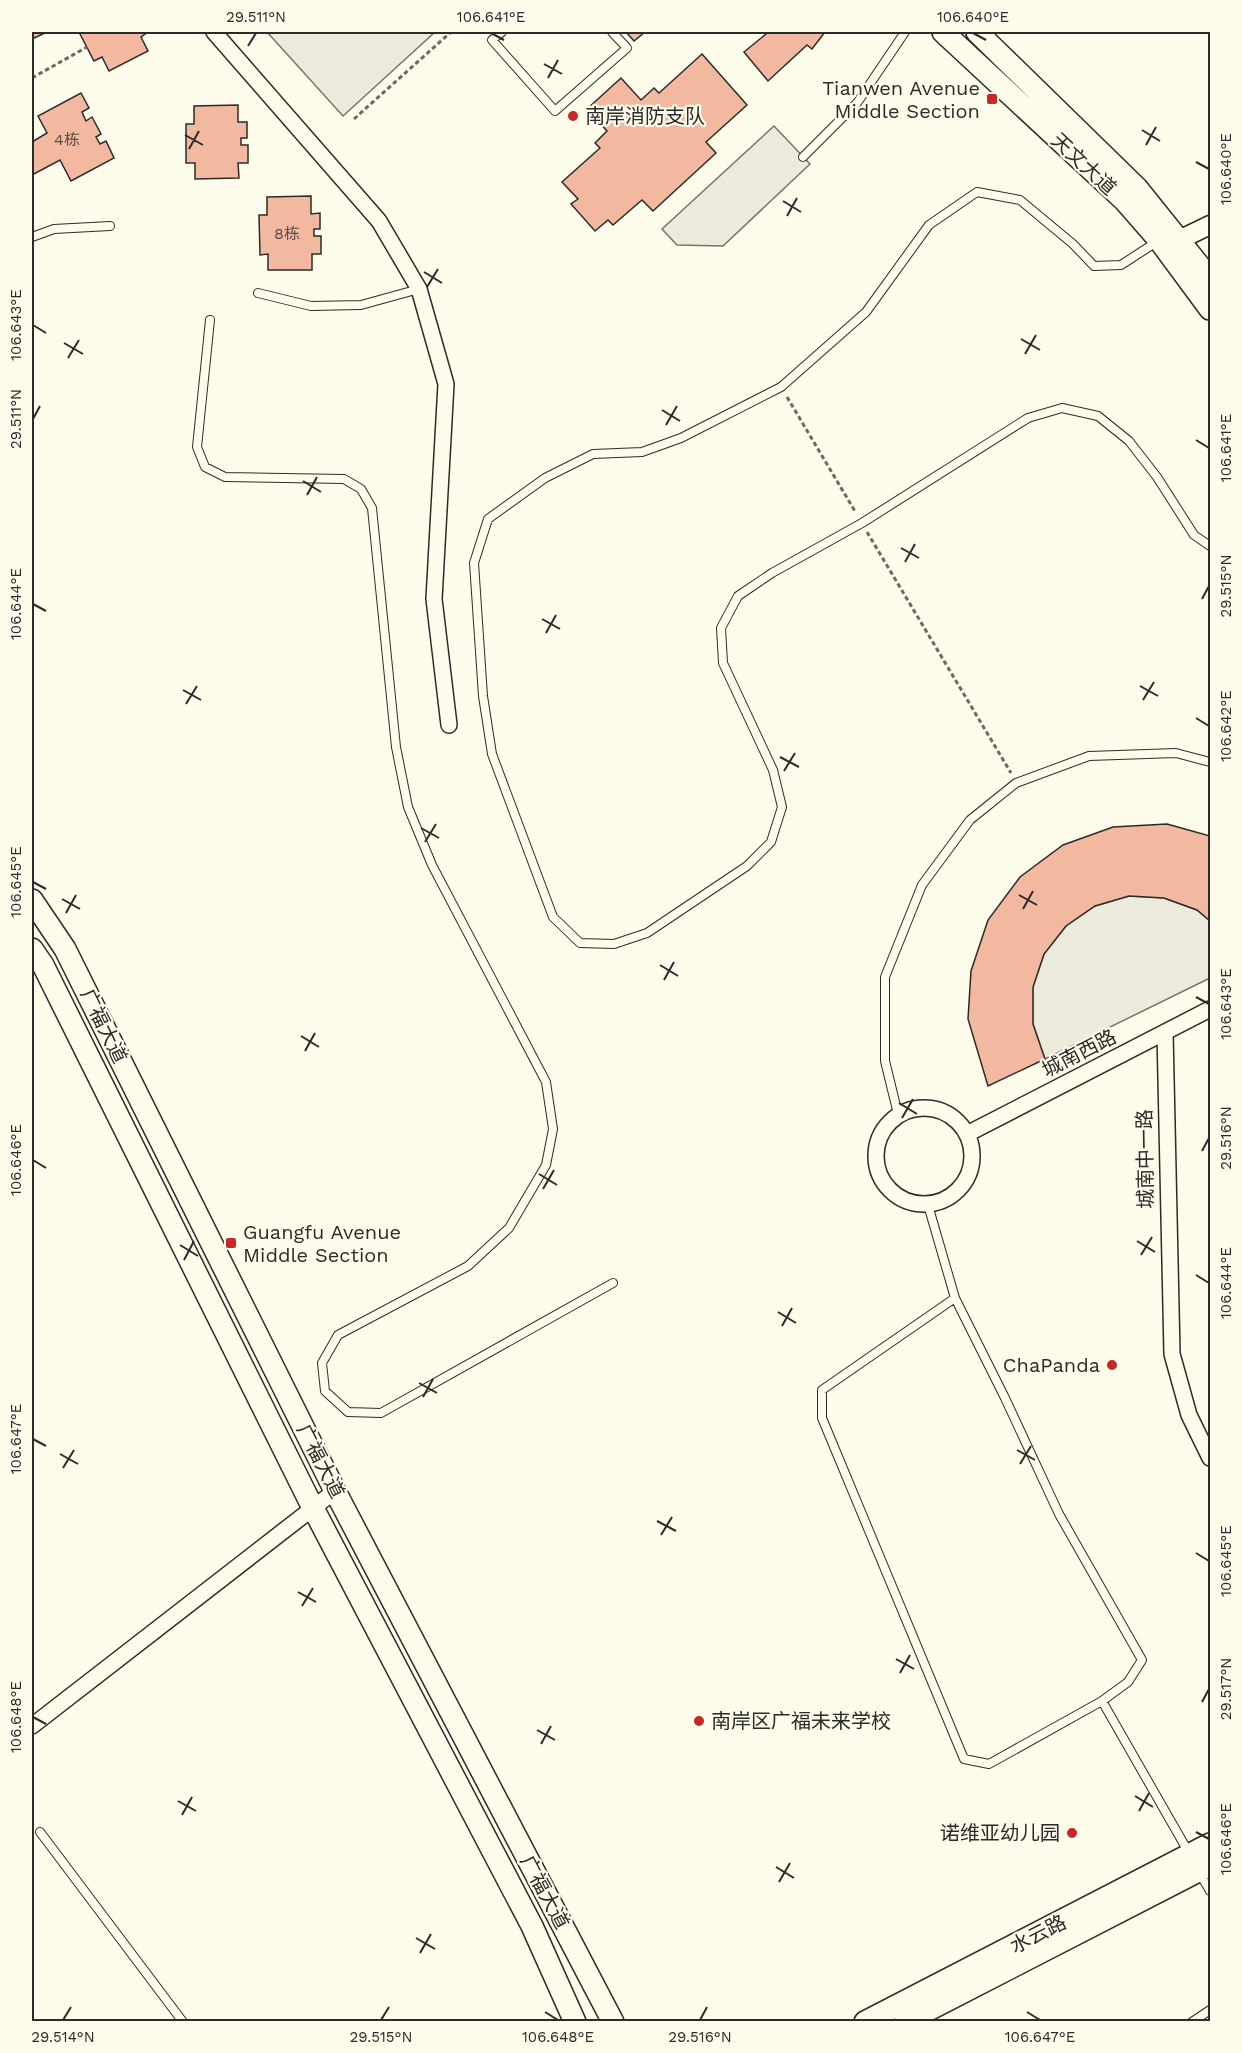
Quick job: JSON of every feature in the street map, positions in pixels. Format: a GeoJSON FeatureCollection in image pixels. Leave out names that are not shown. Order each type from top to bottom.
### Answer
{"type":"FeatureCollection","features":[{"type":"Feature","properties":{"kind":"main road","name":"天文大道"},"geometry":{"type":"LineString","coordinates":[[943,32],[1125,201],[1159,240],[1210,309]]}},
{"type":"Feature","properties":{"kind":"main road","name":"天文大道"},"geometry":{"type":"LineString","coordinates":[[977,32],[1137,188],[1210,279]]}},
{"type":"Feature","properties":{"kind":"main road","name":"广福大道"},"geometry":{"type":"LineString","coordinates":[[32,900],[65,949],[335,1491],[613,2022]]}},
{"type":"Feature","properties":{"kind":"main road","name":"广福大道"},"geometry":{"type":"LineString","coordinates":[[32,949],[43,965],[313,1508],[532,1926],[575,2022]]}},
{"type":"Feature","properties":{"kind":"main road","name":"水云路"},"geometry":{"type":"LineString","coordinates":[[905,2022],[1200,1863],[1210,1844]]}},
{"type":"Feature","properties":{"kind":"main road","name":"水云路"},"geometry":{"type":"LineString","coordinates":[[865,2022],[1200,1863]]}},
{"type":"Feature","properties":{"kind":"street"},"geometry":{"type":"LineString","coordinates":[[214,32],[379,221],[419,289],[446,384],[434,599],[449,725]]}},
{"type":"Feature","properties":{"kind":"street"},"geometry":{"type":"LineString","coordinates":[[1181,240],[1210,225]]}},
{"type":"Feature","properties":{"kind":"street","name":"城南西路"},"geometry":{"type":"LineString","coordinates":[[967,1134],[1210,1009]]}},
{"type":"Feature","properties":{"kind":"street","name":"城南中一路"},"geometry":{"type":"LineString","coordinates":[[1165,1032],[1172,1354],[1189,1415],[1210,1458]]}},
{"type":"Feature","properties":{"kind":"street"},"geometry":{"type":"LineString","coordinates":[[913,1108],[930,1108],[945,1112],[958,1121],[967,1134],[972,1149],[972,1165],[966,1180],[956,1192],[943,1201],[927,1205],[912,1204],[897,1197],[885,1186],[877,1172],[875,1156],[878,1140],[886,1125],[898,1114],[913,1108]]}},
{"type":"Feature","properties":{"kind":"street"},"geometry":{"type":"LineString","coordinates":[[32,1726],[335,1491]]}},
{"type":"Feature","properties":{"kind":"lane"},"geometry":{"type":"LineString","coordinates":[[502,32],[492,40],[555,111],[627,48],[612,32]]}},
{"type":"Feature","properties":{"kind":"lane"},"geometry":{"type":"LineString","coordinates":[[803,157],[857,103],[905,32]]}},
{"type":"Feature","properties":{"kind":"lane"},"geometry":{"type":"LineString","coordinates":[[1159,240],[1120,265],[1094,266],[1073,244],[1020,200],[977,192],[929,225],[866,312],[781,387],[681,438],[642,452],[593,454],[545,478],[488,519],[474,563],[483,696],[492,754],[553,917],[580,943],[614,944],[647,933],[747,866],[771,842],[782,807],[773,770],[723,663],[721,628],[738,596],[772,573],[862,523],[1028,418],[1062,408],[1098,416],[1129,441],[1157,477],[1194,535],[1210,546]]}},
{"type":"Feature","properties":{"kind":"lane"},"geometry":{"type":"LineString","coordinates":[[32,237],[54,229],[110,226]]}},
{"type":"Feature","properties":{"kind":"lane"},"geometry":{"type":"LineString","coordinates":[[258,293],[311,306],[361,305],[419,289]]}},
{"type":"Feature","properties":{"kind":"lane"},"geometry":{"type":"LineString","coordinates":[[210,320],[208,364],[197,447],[205,467],[225,477],[344,479],[361,489],[372,507],[396,747],[408,807],[432,865],[546,1082],[553,1129],[546,1166],[509,1228],[468,1266],[338,1335],[322,1363],[325,1391],[348,1412],[381,1413],[613,1282]]}},
{"type":"Feature","properties":{"kind":"lane"},"geometry":{"type":"LineString","coordinates":[[898,1114],[885,1061],[885,977],[922,885],[970,820],[1016,783],[1089,756],[1176,753],[1210,762]]}},
{"type":"Feature","properties":{"kind":"lane"},"geometry":{"type":"LineString","coordinates":[[927,1205],[955,1298],[1059,1514],[1142,1660],[1128,1682],[1102,1701],[989,1764],[964,1759],[822,1418],[822,1390],[955,1298]]}},
{"type":"Feature","properties":{"kind":"lane"},"geometry":{"type":"LineString","coordinates":[[1102,1701],[1200,1863],[1210,1892]]}},
{"type":"Feature","properties":{"kind":"lane"},"geometry":{"type":"LineString","coordinates":[[40,1832],[183,2022]]}},
{"type":"Feature","properties":{"kind":"lane"},"geometry":{"type":"LineString","coordinates":[[1192,2022],[1210,2010]]}},
{"type":"Feature","properties":{"kind":"path"},"geometry":{"type":"LineString","coordinates":[[354,119],[451,32]]}},
{"type":"Feature","properties":{"kind":"path"},"geometry":{"type":"LineString","coordinates":[[32,78],[87,47]]}},
{"type":"Feature","properties":{"kind":"path"},"geometry":{"type":"LineString","coordinates":[[781,387],[1016,783]]}},
{"type":"Feature","properties":{"kind":"shaded area"},"geometry":{"type":"Polygon","coordinates":[[[267,32],[435,32],[343,116],[267,32]]]}},
{"type":"Feature","properties":{"kind":"shaded area"},"geometry":{"type":"Polygon","coordinates":[[[774,126],[810,164],[723,246],[677,245],[662,229],[774,126]]]}},
{"type":"Feature","properties":{"kind":"shaded area"},"geometry":{"type":"Polygon","coordinates":[[[1129,896],[1164,898],[1197,910],[1210,921],[1210,978],[1045,1059],[1033,1024],[1033,987],[1044,954],[1066,926],[1095,906],[1129,896]]]}},
{"type":"Feature","properties":{"kind":"building"},"geometry":{"type":"Polygon","coordinates":[[[32,32],[47,32],[32,39],[32,32]]]}},
{"type":"Feature","properties":{"kind":"building"},"geometry":{"type":"Polygon","coordinates":[[[79,32],[148,32],[141,37],[148,51],[109,71],[102,57],[94,61],[79,32]]]}},
{"type":"Feature","properties":{"kind":"building"},"geometry":{"type":"Polygon","coordinates":[[[626,32],[645,32],[634,41],[626,32]]]}},
{"type":"Feature","properties":{"kind":"building"},"geometry":{"type":"Polygon","coordinates":[[[763,32],[825,32],[812,49],[807,45],[768,81],[744,52],[766,34],[763,32]]]}},
{"type":"Feature","properties":{"kind":"building"},"geometry":{"type":"Polygon","coordinates":[[[702,54],[747,105],[706,142],[716,153],[653,211],[642,200],[613,225],[608,220],[595,231],[571,204],[578,199],[562,182],[600,148],[595,143],[607,131],[587,109],[621,78],[641,100],[654,88],[659,93],[702,54]]]}},
{"type":"Feature","properties":{"kind":"building"},"geometry":{"type":"Polygon","coordinates":[[[81,93],[89,108],[82,112],[86,121],[92,117],[101,134],[96,137],[100,144],[106,141],[114,158],[71,181],[60,160],[32,175],[32,142],[47,133],[38,116],[81,93]]]}},
{"type":"Feature","properties":{"kind":"building"},"geometry":{"type":"Polygon","coordinates":[[[238,105],[238,122],[247,122],[247,138],[241,138],[241,145],[248,145],[248,163],[238,163],[239,178],[195,179],[195,163],[186,163],[186,124],[194,124],[194,106],[238,105]]]}},
{"type":"Feature","properties":{"kind":"building"},"geometry":{"type":"Polygon","coordinates":[[[311,196],[311,214],[320,213],[320,229],[314,229],[314,236],[321,236],[321,254],[312,254],[312,270],[268,270],[268,254],[260,255],[259,215],[267,215],[267,197],[311,196]]]}},
{"type":"Feature","properties":{"kind":"building"},"geometry":{"type":"Polygon","coordinates":[[[1167,824],[1210,836],[1210,921],[1197,910],[1164,898],[1129,896],[1095,906],[1066,926],[1044,954],[1033,987],[1033,1024],[1045,1059],[988,1086],[968,1019],[971,971],[988,920],[1020,877],[1063,845],[1113,827],[1167,824]]]}},
{"type":"Feature","properties":{"kind":"place","name":"Tianwen Avenue Middle Section"},"geometry":{"type":"Point","coordinates":[992,99]}},
{"type":"Feature","properties":{"kind":"place","name":"南岸消防支队"},"geometry":{"type":"Point","coordinates":[573,116]}},
{"type":"Feature","properties":{"kind":"place","name":"Guangfu Avenue Middle Section"},"geometry":{"type":"Point","coordinates":[231,1243]}},
{"type":"Feature","properties":{"kind":"place","name":"ChaPanda"},"geometry":{"type":"Point","coordinates":[1112,1365]}},
{"type":"Feature","properties":{"kind":"place","name":"南岸区广福未来学校"},"geometry":{"type":"Point","coordinates":[699,1721]}},
{"type":"Feature","properties":{"kind":"place","name":"诺维亚幼儿园"},"geometry":{"type":"Point","coordinates":[1072,1833]}}]}
